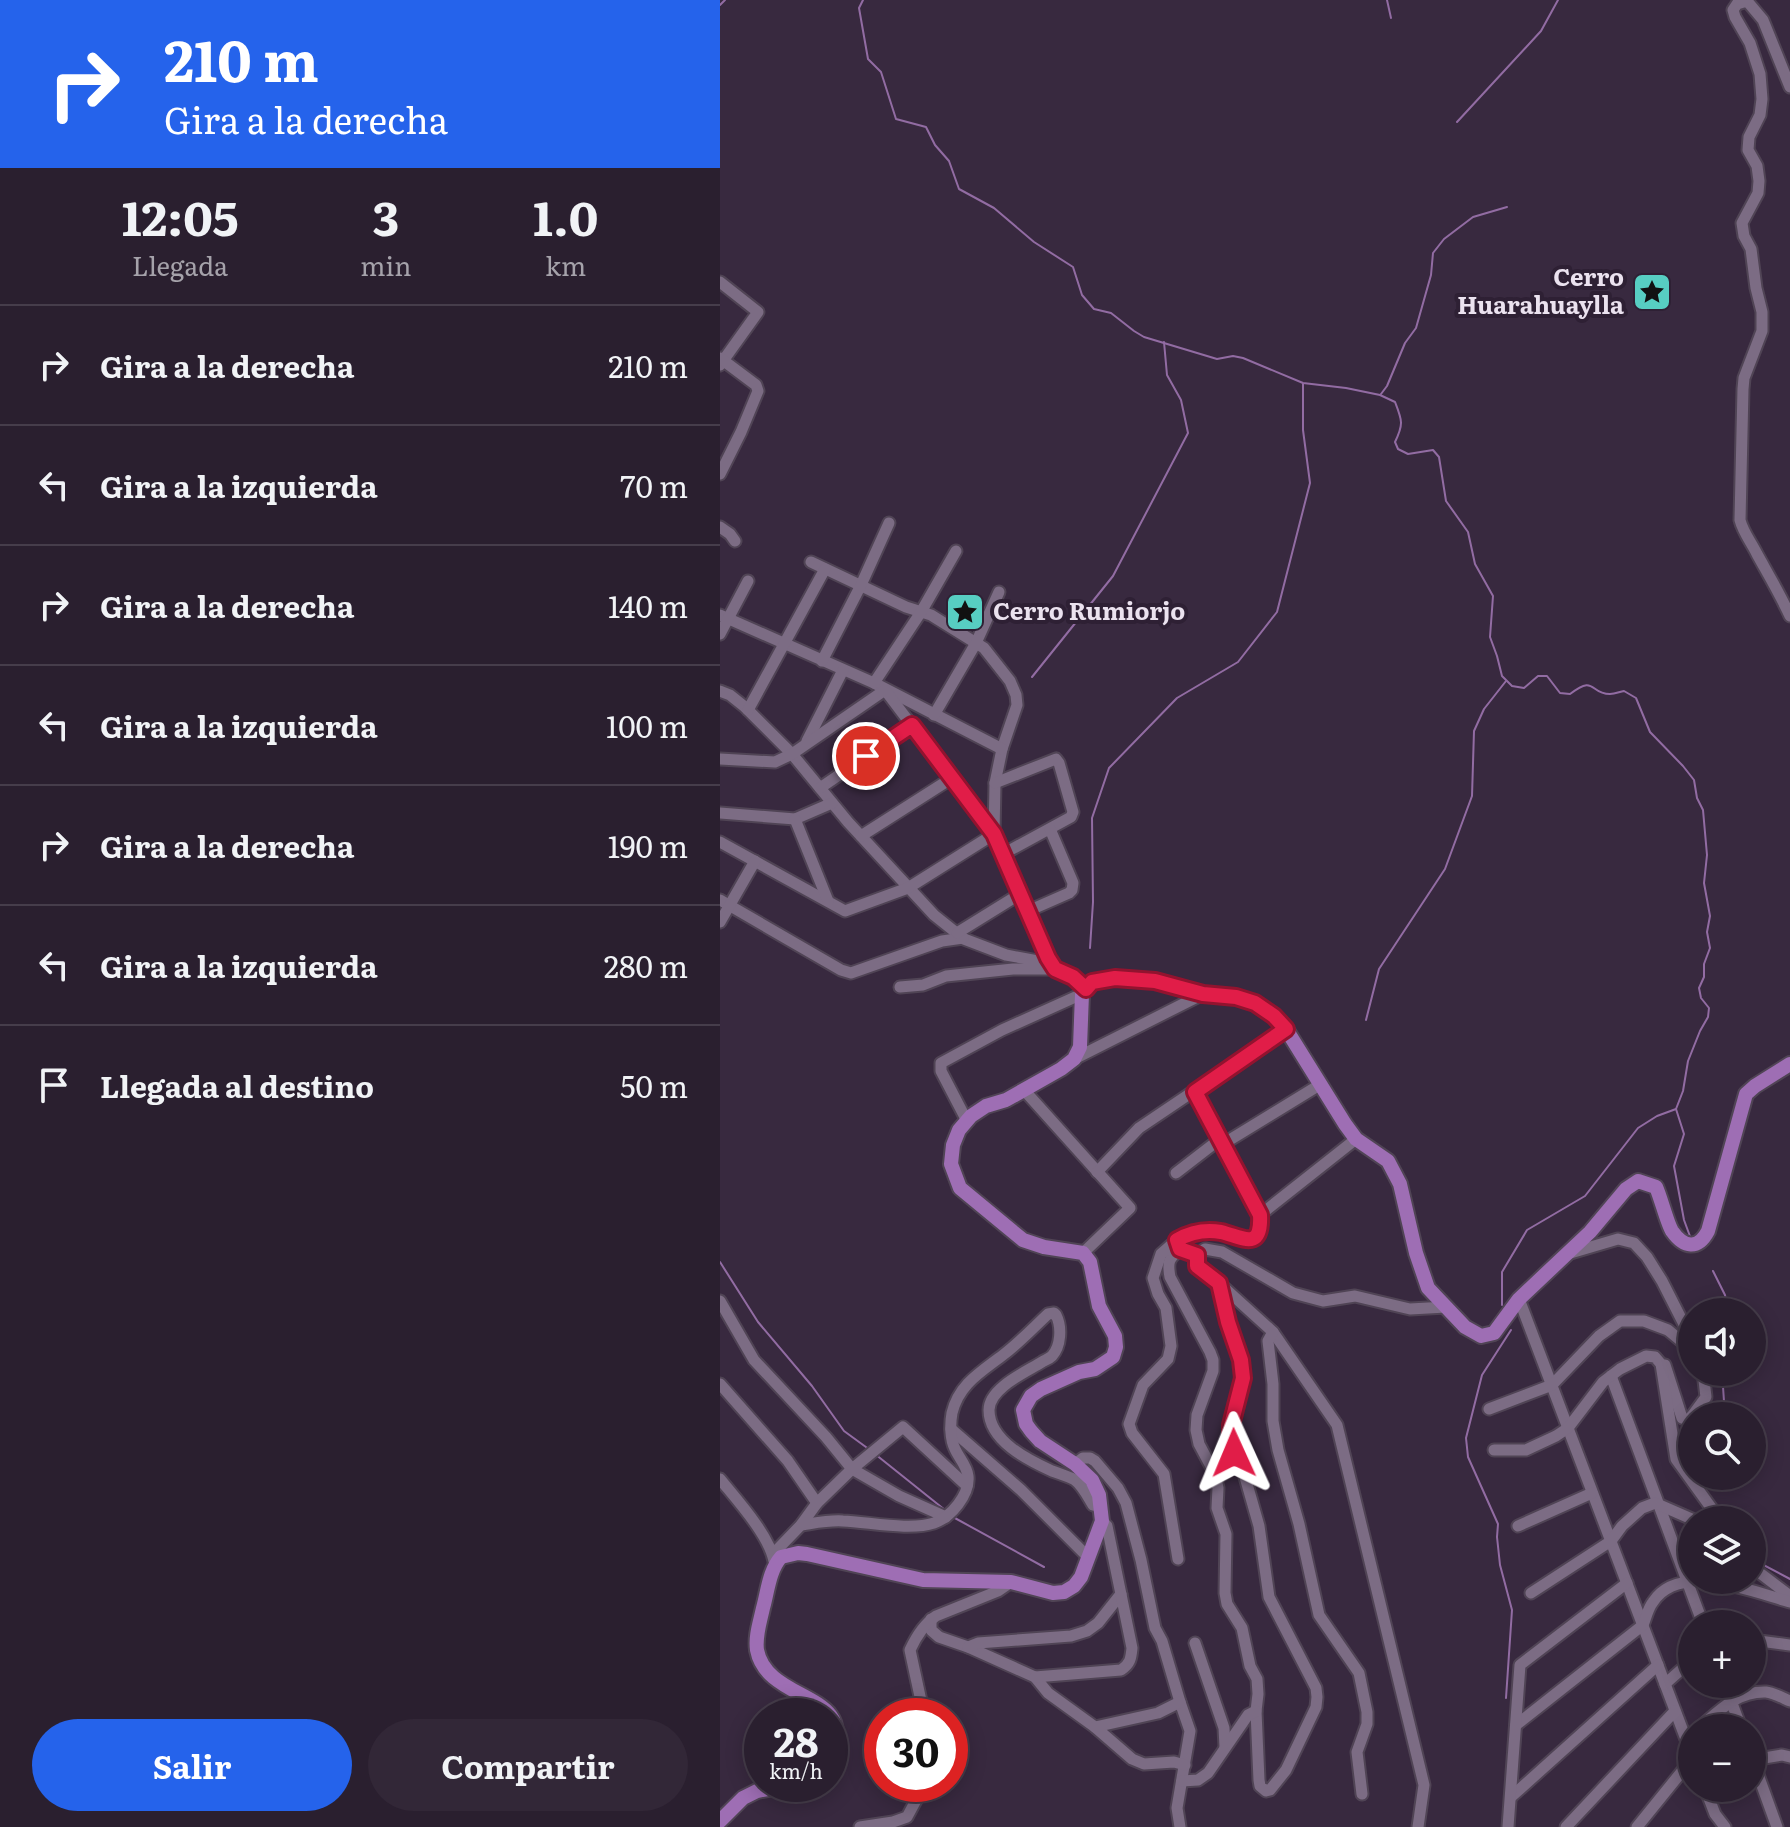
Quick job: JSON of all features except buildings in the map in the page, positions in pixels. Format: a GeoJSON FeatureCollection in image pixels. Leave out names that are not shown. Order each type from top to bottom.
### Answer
{"type":"FeatureCollection","features":[{"type":"Feature","properties":{"kind":"main road"},"geometry":{"type":"LineString","coordinates":[[806,1698],[773,1678],[758,1655],[757,1635],[774,1559],[807,1554],[923,1580],[1011,1582],[1053,1593],[1064,1592],[1081,1577],[1101,1514],[1099,1495],[1092,1480],[1075,1464],[1040,1441],[1026,1424],[1023,1410],[1031,1396],[1041,1389],[1079,1372],[1095,1369],[1113,1357],[1115,1336],[1099,1306],[1090,1262],[1083,1253],[1023,1240],[960,1188],[951,1164],[953,1145],[959,1130],[971,1116],[986,1106],[1006,1100],[1074,1059],[1080,1047],[1084,992],[1092,982],[1115,978],[1155,981],[1203,994],[1236,997],[1255,1003],[1274,1016],[1286,1029],[1356,1139],[1388,1161],[1400,1184],[1416,1253],[1428,1288],[1465,1327],[1481,1336],[1494,1333],[1519,1299],[1590,1232],[1626,1189],[1638,1181],[1656,1187],[1672,1230],[1678,1237],[1685,1243],[1696,1245],[1703,1241],[1746,1094],[1790,1064]]}},
{"type":"Feature","properties":{"kind":"main road"},"geometry":{"type":"LineString","coordinates":[[720,1821],[744,1798]]}},
{"type":"Feature","properties":{"kind":"street"},"geometry":{"type":"LineString","coordinates":[[1790,87],[1763,20],[1747,1],[1737,4],[1733,10],[1750,43],[1760,74],[1762,99],[1760,115],[1749,137],[1748,150],[1757,166],[1758,193],[1742,223],[1751,249],[1762,312],[1762,331],[1744,378],[1740,520],[1790,616]]}},
{"type":"Feature","properties":{"kind":"street"},"geometry":{"type":"LineString","coordinates":[[720,282],[758,312],[721,361],[756,385],[758,391],[720,474]]}},
{"type":"Feature","properties":{"kind":"street"},"geometry":{"type":"LineString","coordinates":[[822,661],[889,523]]}},
{"type":"Feature","properties":{"kind":"street"},"geometry":{"type":"LineString","coordinates":[[720,527],[735,541]]}},
{"type":"Feature","properties":{"kind":"street"},"geometry":{"type":"LineString","coordinates":[[874,683],[921,612],[956,551]]}},
{"type":"Feature","properties":{"kind":"street"},"geometry":{"type":"LineString","coordinates":[[811,562],[931,615],[984,648],[1010,681],[1017,705],[1002,749],[995,783],[994,834]]}},
{"type":"Feature","properties":{"kind":"street"},"geometry":{"type":"LineString","coordinates":[[748,710],[825,569]]}},
{"type":"Feature","properties":{"kind":"street"},"geometry":{"type":"LineString","coordinates":[[720,634],[725,617],[748,581]]}},
{"type":"Feature","properties":{"kind":"street"},"geometry":{"type":"LineString","coordinates":[[934,715],[976,643],[999,592]]}},
{"type":"Feature","properties":{"kind":"street"},"geometry":{"type":"LineString","coordinates":[[725,617],[874,683],[1002,749]]}},
{"type":"Feature","properties":{"kind":"street"},"geometry":{"type":"LineString","coordinates":[[805,745],[843,670]]}},
{"type":"Feature","properties":{"kind":"street"},"geometry":{"type":"LineString","coordinates":[[720,759],[775,762],[792,754],[885,690]]}},
{"type":"Feature","properties":{"kind":"street"},"geometry":{"type":"LineString","coordinates":[[885,690],[994,834],[1055,969]]}},
{"type":"Feature","properties":{"kind":"street"},"geometry":{"type":"LineString","coordinates":[[720,691],[748,710],[792,754],[861,836],[934,915],[960,935],[986,949],[1038,961],[1073,977],[1084,992],[1002,1030],[941,1063],[941,1071],[967,1121]]}},
{"type":"Feature","properties":{"kind":"street"},"geometry":{"type":"LineString","coordinates":[[820,788],[912,725]]}},
{"type":"Feature","properties":{"kind":"street"},"geometry":{"type":"LineString","coordinates":[[995,783],[1056,759],[1073,815],[1003,854]]}},
{"type":"Feature","properties":{"kind":"street"},"geometry":{"type":"LineString","coordinates":[[861,836],[952,778]]}},
{"type":"Feature","properties":{"kind":"street"},"geometry":{"type":"LineString","coordinates":[[720,813],[795,819],[832,803]]}},
{"type":"Feature","properties":{"kind":"street"},"geometry":{"type":"LineString","coordinates":[[795,819],[828,901]]}},
{"type":"Feature","properties":{"kind":"street"},"geometry":{"type":"LineString","coordinates":[[1028,911],[1072,890],[1073,883],[1050,829]]}},
{"type":"Feature","properties":{"kind":"street"},"geometry":{"type":"LineString","coordinates":[[720,842],[845,911],[908,888],[994,834]]}},
{"type":"Feature","properties":{"kind":"street"},"geometry":{"type":"LineString","coordinates":[[720,922],[725,903],[755,861]]}},
{"type":"Feature","properties":{"kind":"street"},"geometry":{"type":"LineString","coordinates":[[725,903],[851,973],[960,935],[1020,894]]}},
{"type":"Feature","properties":{"kind":"street"},"geometry":{"type":"LineString","coordinates":[[900,987],[923,985],[946,976],[1013,969],[1055,969]]}},
{"type":"Feature","properties":{"kind":"street"},"geometry":{"type":"LineString","coordinates":[[1074,1059],[1203,994]]}},
{"type":"Feature","properties":{"kind":"street"},"geometry":{"type":"LineString","coordinates":[[1097,1172],[1139,1128],[1286,1029]]}},
{"type":"Feature","properties":{"kind":"street"},"geometry":{"type":"LineString","coordinates":[[1176,1173],[1221,1141],[1321,1084]]}},
{"type":"Feature","properties":{"kind":"street"},"geometry":{"type":"LineString","coordinates":[[1024,1090],[1130,1208],[1083,1253]]}},
{"type":"Feature","properties":{"kind":"street"},"geometry":{"type":"LineString","coordinates":[[1178,1559],[1164,1474],[1132,1433],[1129,1424],[1143,1385],[1168,1359],[1171,1346],[1166,1308],[1153,1278],[1161,1254],[1192,1232],[1219,1232],[1244,1240],[1253,1238],[1260,1230],[1260,1215],[1195,1092]]}},
{"type":"Feature","properties":{"kind":"street"},"geometry":{"type":"LineString","coordinates":[[1260,1215],[1356,1139]]}},
{"type":"Feature","properties":{"kind":"street"},"geometry":{"type":"LineString","coordinates":[[1567,1254],[1618,1239],[1634,1243],[1647,1257],[1678,1312]]}},
{"type":"Feature","properties":{"kind":"street"},"geometry":{"type":"LineString","coordinates":[[1178,1244],[1197,1255]]}},
{"type":"Feature","properties":{"kind":"street"},"geometry":{"type":"LineString","coordinates":[[1178,1244],[1169,1259],[1170,1277],[1213,1360],[1213,1371],[1197,1415],[1196,1430],[1218,1488],[1217,1508],[1226,1534],[1225,1593],[1231,1612],[1242,1628],[1250,1666],[1257,1679],[1259,1780],[1266,1791],[1286,1770],[1316,1707],[1317,1697],[1316,1688],[1269,1597],[1259,1526],[1243,1470],[1234,1453],[1231,1425],[1243,1378],[1241,1360],[1219,1283]]}},
{"type":"Feature","properties":{"kind":"street"},"geometry":{"type":"LineString","coordinates":[[1197,1255],[1205,1249],[1222,1252],[1293,1293],[1323,1301],[1355,1296],[1410,1309],[1446,1307]]}},
{"type":"Feature","properties":{"kind":"street"},"geometry":{"type":"LineString","coordinates":[[1197,1255],[1197,1266],[1273,1332],[1337,1425],[1424,1785],[1418,1827]]}},
{"type":"Feature","properties":{"kind":"street"},"geometry":{"type":"LineString","coordinates":[[1519,1299],[1678,1717]]}},
{"type":"Feature","properties":{"kind":"street"},"geometry":{"type":"LineString","coordinates":[[720,1301],[754,1360],[852,1469],[899,1496],[946,1517]]}},
{"type":"Feature","properties":{"kind":"street"},"geometry":{"type":"LineString","coordinates":[[801,1525],[839,1520],[899,1526],[933,1524],[946,1517],[959,1503],[967,1486],[966,1468],[953,1446],[951,1429],[952,1414],[960,1391],[1048,1314],[1054,1313],[1059,1321],[1060,1335],[1052,1356],[993,1396],[989,1408],[991,1423],[1013,1449],[1074,1479],[1101,1514],[1107,1526],[1132,1648],[1131,1659],[1121,1670],[1035,1677]]}},
{"type":"Feature","properties":{"kind":"street"},"geometry":{"type":"LineString","coordinates":[[1489,1409],[1552,1385],[1599,1336],[1620,1321],[1644,1321],[1668,1330],[1678,1338]]}},
{"type":"Feature","properties":{"kind":"street"},"geometry":{"type":"LineString","coordinates":[[1273,1332],[1268,1341],[1278,1450],[1299,1524],[1319,1615],[1359,1673],[1367,1712],[1367,1724],[1357,1752],[1362,1794]]}},
{"type":"Feature","properties":{"kind":"street"},"geometry":{"type":"LineString","coordinates":[[1494,1450],[1526,1450],[1556,1436],[1568,1428],[1603,1382],[1646,1356],[1662,1359],[1669,1371],[1678,1404]]}},
{"type":"Feature","properties":{"kind":"street"},"geometry":{"type":"LineString","coordinates":[[1655,1357],[1661,1364],[1676,1459],[1710,1506]]}},
{"type":"Feature","properties":{"kind":"street"},"geometry":{"type":"LineString","coordinates":[[1611,1376],[1678,1557]]}},
{"type":"Feature","properties":{"kind":"street"},"geometry":{"type":"LineString","coordinates":[[720,1384],[788,1461],[817,1503]]}},
{"type":"Feature","properties":{"kind":"street"},"geometry":{"type":"LineString","coordinates":[[720,1479],[755,1523],[774,1559],[817,1503],[903,1427],[967,1486]]}},
{"type":"Feature","properties":{"kind":"street"},"geometry":{"type":"LineString","coordinates":[[951,1429],[1021,1490],[1088,1557]]}},
{"type":"Feature","properties":{"kind":"street"},"geometry":{"type":"LineString","coordinates":[[1075,1464],[1083,1458],[1095,1461],[1118,1488],[1126,1503],[1155,1628],[1162,1641],[1190,1731],[1177,1808],[1180,1827]]}},
{"type":"Feature","properties":{"kind":"street"},"geometry":{"type":"LineString","coordinates":[[1518,1526],[1592,1493]]}},
{"type":"Feature","properties":{"kind":"street"},"geometry":{"type":"LineString","coordinates":[[1531,1593],[1611,1541],[1642,1508],[1655,1503],[1678,1513]]}},
{"type":"Feature","properties":{"kind":"street"},"geometry":{"type":"LineString","coordinates":[[1766,1579],[1790,1599]]}},
{"type":"Feature","properties":{"kind":"street"},"geometry":{"type":"LineString","coordinates":[[920,1698],[910,1650],[918,1634],[931,1619],[998,1591],[1011,1582]]}},
{"type":"Feature","properties":{"kind":"street"},"geometry":{"type":"LineString","coordinates":[[1508,1827],[1520,1665],[1627,1583]]}},
{"type":"Feature","properties":{"kind":"street"},"geometry":{"type":"LineString","coordinates":[[1516,1725],[1643,1625],[1653,1601],[1668,1587],[1678,1584]]}},
{"type":"Feature","properties":{"kind":"street"},"geometry":{"type":"LineString","coordinates":[[1766,1593],[1790,1599]]}},
{"type":"Feature","properties":{"kind":"street"},"geometry":{"type":"LineString","coordinates":[[968,1647],[978,1643],[1071,1636],[1087,1631],[1098,1623],[1121,1594]]}},
{"type":"Feature","properties":{"kind":"street"},"geometry":{"type":"LineString","coordinates":[[931,1619],[931,1630],[939,1637],[1035,1677],[1048,1693],[1132,1759],[1144,1764],[1174,1762],[1185,1765]]}},
{"type":"Feature","properties":{"kind":"street"},"geometry":{"type":"LineString","coordinates":[[1766,1642],[1790,1645]]}},
{"type":"Feature","properties":{"kind":"street"},"geometry":{"type":"LineString","coordinates":[[1195,1643],[1224,1728],[1225,1747]]}},
{"type":"Feature","properties":{"kind":"street"},"geometry":{"type":"LineString","coordinates":[[1511,1797],[1658,1665]]}},
{"type":"Feature","properties":{"kind":"street"},"geometry":{"type":"LineString","coordinates":[[1665,1684],[1678,1672]]}},
{"type":"Feature","properties":{"kind":"street"},"geometry":{"type":"LineString","coordinates":[[1715,1714],[1731,1700],[1749,1694],[1768,1692],[1790,1701]]}},
{"type":"Feature","properties":{"kind":"street"},"geometry":{"type":"LineString","coordinates":[[1731,1700],[1736,1714]]}},
{"type":"Feature","properties":{"kind":"street"},"geometry":{"type":"LineString","coordinates":[[1095,1727],[1158,1713],[1180,1702]]}},
{"type":"Feature","properties":{"kind":"street"},"geometry":{"type":"LineString","coordinates":[[1182,1781],[1198,1780],[1208,1773],[1248,1715],[1256,1711]]}},
{"type":"Feature","properties":{"kind":"street"},"geometry":{"type":"LineString","coordinates":[[1566,1827],[1675,1711]]}},
{"type":"Feature","properties":{"kind":"street"},"geometry":{"type":"LineString","coordinates":[[1766,1757],[1790,1757]]}},
{"type":"Feature","properties":{"kind":"street"},"geometry":{"type":"LineString","coordinates":[[1637,1827],[1678,1775]]}},
{"type":"Feature","properties":{"kind":"street"},"geometry":{"type":"LineString","coordinates":[[1766,1797],[1777,1827]]}},
{"type":"Feature","properties":{"kind":"street"},"geometry":{"type":"LineString","coordinates":[[860,1827],[907,1817],[915,1802]]}},
{"type":"Feature","properties":{"kind":"street"},"geometry":{"type":"LineString","coordinates":[[1712,1802],[1720,1826]]}},
{"type":"Feature","properties":{"kind":"waterway"},"geometry":{"type":"LineString","coordinates":[[720,5],[725,0]]}},
{"type":"Feature","properties":{"kind":"waterway"},"geometry":{"type":"LineString","coordinates":[[863,0],[859,8],[868,59],[881,72],[896,119],[926,127],[935,145],[949,161],[959,189],[994,208],[1034,242],[1073,267],[1082,295],[1094,309],[1111,313],[1144,337],[1217,359],[1243,358],[1303,383],[1380,395],[1395,402],[1401,422],[1395,442],[1398,449],[1408,454],[1433,450],[1439,457],[1446,501],[1468,532],[1475,564],[1493,596],[1490,637],[1502,676],[1512,686],[1524,688],[1538,676],[1547,676],[1560,693],[1570,694],[1589,685],[1603,693],[1624,691],[1636,698],[1650,732],[1694,780],[1703,810],[1707,855],[1704,883],[1710,916],[1707,932],[1710,948],[1699,988],[1701,998],[1709,1008],[1688,1061],[1683,1091],[1676,1109],[1684,1134],[1674,1166],[1684,1220],[1691,1239]]}},
{"type":"Feature","properties":{"kind":"waterway"},"geometry":{"type":"LineString","coordinates":[[1387,0],[1391,18]]}},
{"type":"Feature","properties":{"kind":"waterway"},"geometry":{"type":"LineString","coordinates":[[1457,122],[1541,31],[1558,0]]}},
{"type":"Feature","properties":{"kind":"waterway"},"geometry":{"type":"LineString","coordinates":[[1381,394],[1405,343],[1416,328],[1431,275],[1433,253],[1444,239],[1473,217],[1507,207]]}},
{"type":"Feature","properties":{"kind":"waterway"},"geometry":{"type":"LineString","coordinates":[[1032,677],[1113,576],[1188,433],[1181,400],[1167,375],[1164,342]]}},
{"type":"Feature","properties":{"kind":"waterway"},"geometry":{"type":"LineString","coordinates":[[1090,948],[1092,818],[1109,768],[1177,698],[1238,662],[1277,612],[1310,483],[1303,430],[1303,384]]}},
{"type":"Feature","properties":{"kind":"waterway"},"geometry":{"type":"LineString","coordinates":[[1366,1020],[1379,969],[1445,869],[1472,796],[1474,731],[1484,709],[1506,681]]}},
{"type":"Feature","properties":{"kind":"waterway"},"geometry":{"type":"LineString","coordinates":[[1502,1305],[1502,1272],[1527,1230],[1585,1196],[1638,1128],[1676,1109]]}},
{"type":"Feature","properties":{"kind":"waterway"},"geometry":{"type":"LineString","coordinates":[[720,1262],[758,1322],[812,1386],[844,1431],[870,1450]]}},
{"type":"Feature","properties":{"kind":"waterway"},"geometry":{"type":"LineString","coordinates":[[1713,1271],[1726,1298]]}},
{"type":"Feature","properties":{"kind":"waterway"},"geometry":{"type":"LineString","coordinates":[[1506,1698],[1512,1610],[1500,1565],[1498,1524],[1468,1457],[1466,1438],[1482,1375],[1511,1330]]}},
{"type":"Feature","properties":{"kind":"waterway"},"geometry":{"type":"LineString","coordinates":[[1723,1386],[1724,1402]]}},
{"type":"Feature","properties":{"kind":"waterway"},"geometry":{"type":"LineString","coordinates":[[875,1454],[945,1510]]}},
{"type":"Feature","properties":{"kind":"waterway"},"geometry":{"type":"LineString","coordinates":[[1706,1490],[1712,1499]]}},
{"type":"Feature","properties":{"kind":"waterway"},"geometry":{"type":"LineString","coordinates":[[953,1517],[1044,1567]]}},
{"type":"Feature","properties":{"kind":"waterway"},"geometry":{"type":"LineString","coordinates":[[1766,1566],[1790,1579]]}},
{"type":"Feature","properties":{"kind":"place","name":"Cerro Huarahuaylla"},"geometry":{"type":"Point","coordinates":[1652,292]}},
{"type":"Feature","properties":{"kind":"place","name":"Cerro Rumiorjo"},"geometry":{"type":"Point","coordinates":[965,612]}},
{"type":"Feature","properties":{"kind":"route"},"geometry":{"type":"LineString","coordinates":[[866,756],[912,725],[994,834],[1055,969],[1073,977],[1086,989],[1092,982],[1115,978],[1155,981],[1203,994],[1236,997],[1255,1003],[1286,1029],[1195,1092],[1260,1215],[1260,1230],[1253,1238],[1244,1240],[1219,1232],[1192,1232],[1177,1240],[1180,1249],[1197,1255],[1197,1266],[1219,1283],[1241,1360],[1243,1378],[1231,1425],[1234,1453]]}}]}
